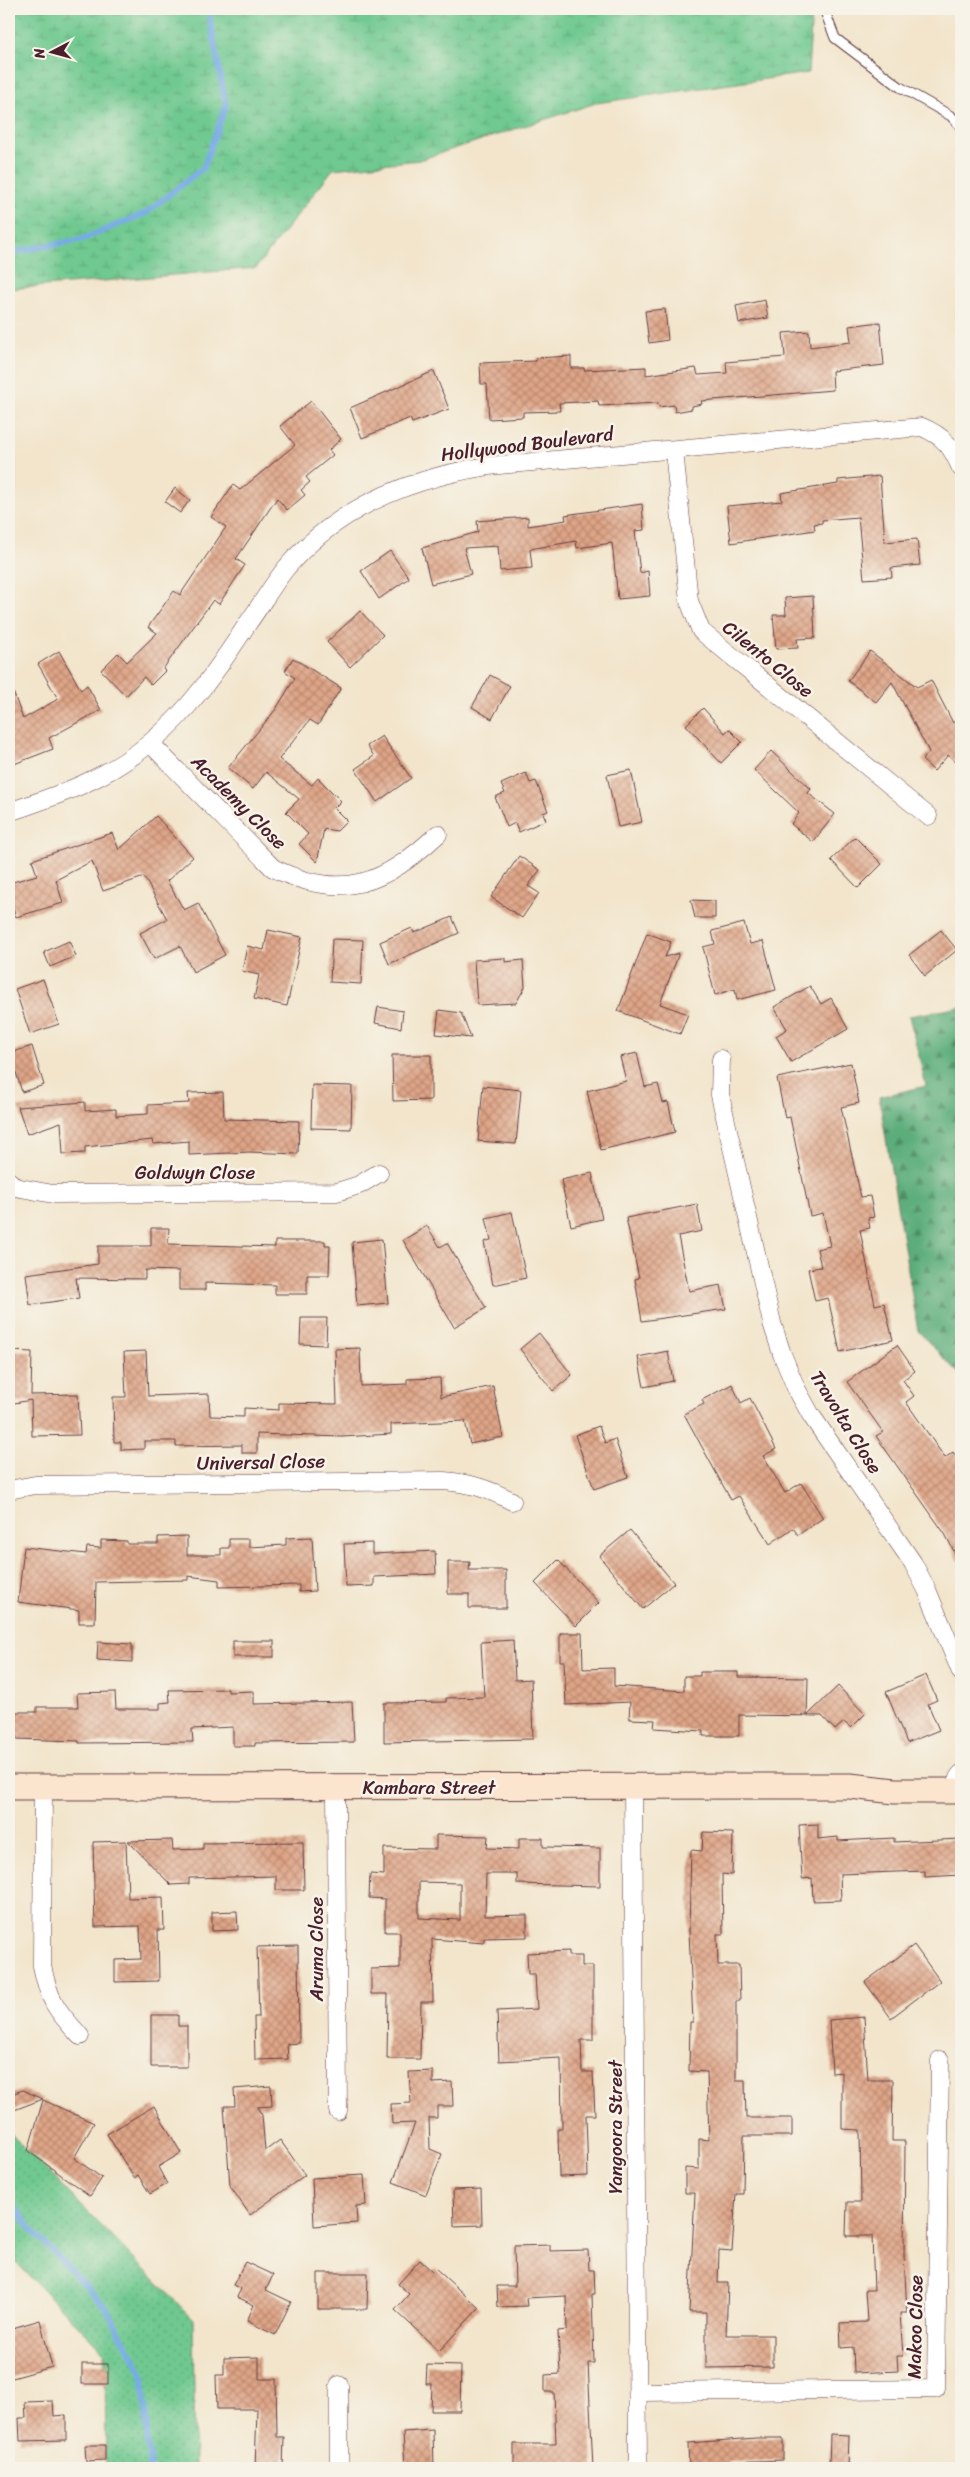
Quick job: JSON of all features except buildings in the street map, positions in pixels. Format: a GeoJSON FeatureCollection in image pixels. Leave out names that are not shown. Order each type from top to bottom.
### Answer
{"type":"FeatureCollection","features":[{"type":"Feature","properties":{"kind":"street","name":"Hollywood Boulevard"},"geometry":{"type":"LineString","coordinates":[[9,812],[74,790],[94,781],[150,743],[190,704],[287,568],[314,539],[387,493],[448,472],[488,466],[922,427],[940,435],[952,449],[961,468]]}},
{"type":"Feature","properties":{"kind":"street","name":"Cilento Close"},"geometry":{"type":"LineString","coordinates":[[674,450],[689,601],[701,632],[928,816]]}},
{"type":"Feature","properties":{"kind":"street","name":"Academy Close"},"geometry":{"type":"LineString","coordinates":[[150,743],[273,868],[296,879],[322,885],[358,884],[387,873],[411,859],[438,834]]}},
{"type":"Feature","properties":{"kind":"street","name":"Travolta Close"},"geometry":{"type":"LineString","coordinates":[[721,1059],[720,1095],[772,1324],[782,1354],[811,1415],[913,1563],[927,1590],[961,1672]]}},
{"type":"Feature","properties":{"kind":"street","name":"Goldwyn Close"},"geometry":{"type":"LineString","coordinates":[[9,1181],[15,1187],[54,1194],[337,1192],[359,1185],[380,1173]]}},
{"type":"Feature","properties":{"kind":"street","name":"Universal Close"},"geometry":{"type":"LineString","coordinates":[[9,1490],[35,1485],[444,1481],[466,1483],[486,1488],[512,1501]]}},
{"type":"Feature","properties":{"kind":"street","name":"Kambara Street"},"geometry":{"type":"LineString","coordinates":[[9,1787],[850,1786],[895,1791],[960,1780]]}},
{"type":"Feature","properties":{"kind":"street","name":"Yangoora Street"},"geometry":{"type":"LineString","coordinates":[[633,1786],[638,2468]]}},
{"type":"Feature","properties":{"kind":"street"},"geometry":{"type":"LineString","coordinates":[[43,1787],[42,1966],[47,1992],[59,2013],[80,2036]]}},
{"type":"Feature","properties":{"kind":"street","name":"Aruma Close"},"geometry":{"type":"LineString","coordinates":[[336,1787],[338,2111]]}},
{"type":"Feature","properties":{"kind":"street","name":"Makoo Close"},"geometry":{"type":"LineString","coordinates":[[638,2392],[936,2389],[940,2060]]}},
{"type":"Feature","properties":{"kind":"street"},"geometry":{"type":"LineString","coordinates":[[339,2385],[339,2468]]}},
{"type":"Feature","properties":{"kind":"lane"},"geometry":{"type":"LineString","coordinates":[[824,9],[835,38],[876,70],[951,116],[961,127]]}},
{"type":"Feature","properties":{"kind":"green space"},"geometry":{"type":"Polygon","coordinates":[[[9,9],[812,9],[808,73],[596,103],[419,160],[333,169],[256,268],[9,289],[9,9]]]}},
{"type":"Feature","properties":{"kind":"green space"},"geometry":{"type":"Polygon","coordinates":[[[961,1007],[961,1376],[918,1331],[879,1097],[926,1086],[909,1016],[961,1007]]]}},
{"type":"Feature","properties":{"kind":"green space"},"geometry":{"type":"Polygon","coordinates":[[[9,2132],[193,2319],[195,2468],[106,2468],[105,2353],[9,2255],[9,2132]]]}},
{"type":"Feature","properties":{"kind":"waterway"},"geometry":{"type":"LineString","coordinates":[[9,253],[83,239],[146,213],[203,168],[226,106],[208,9]]}},
{"type":"Feature","properties":{"kind":"waterway"},"geometry":{"type":"LineString","coordinates":[[9,2198],[32,2230],[104,2305],[142,2372],[150,2468]]}}]}
